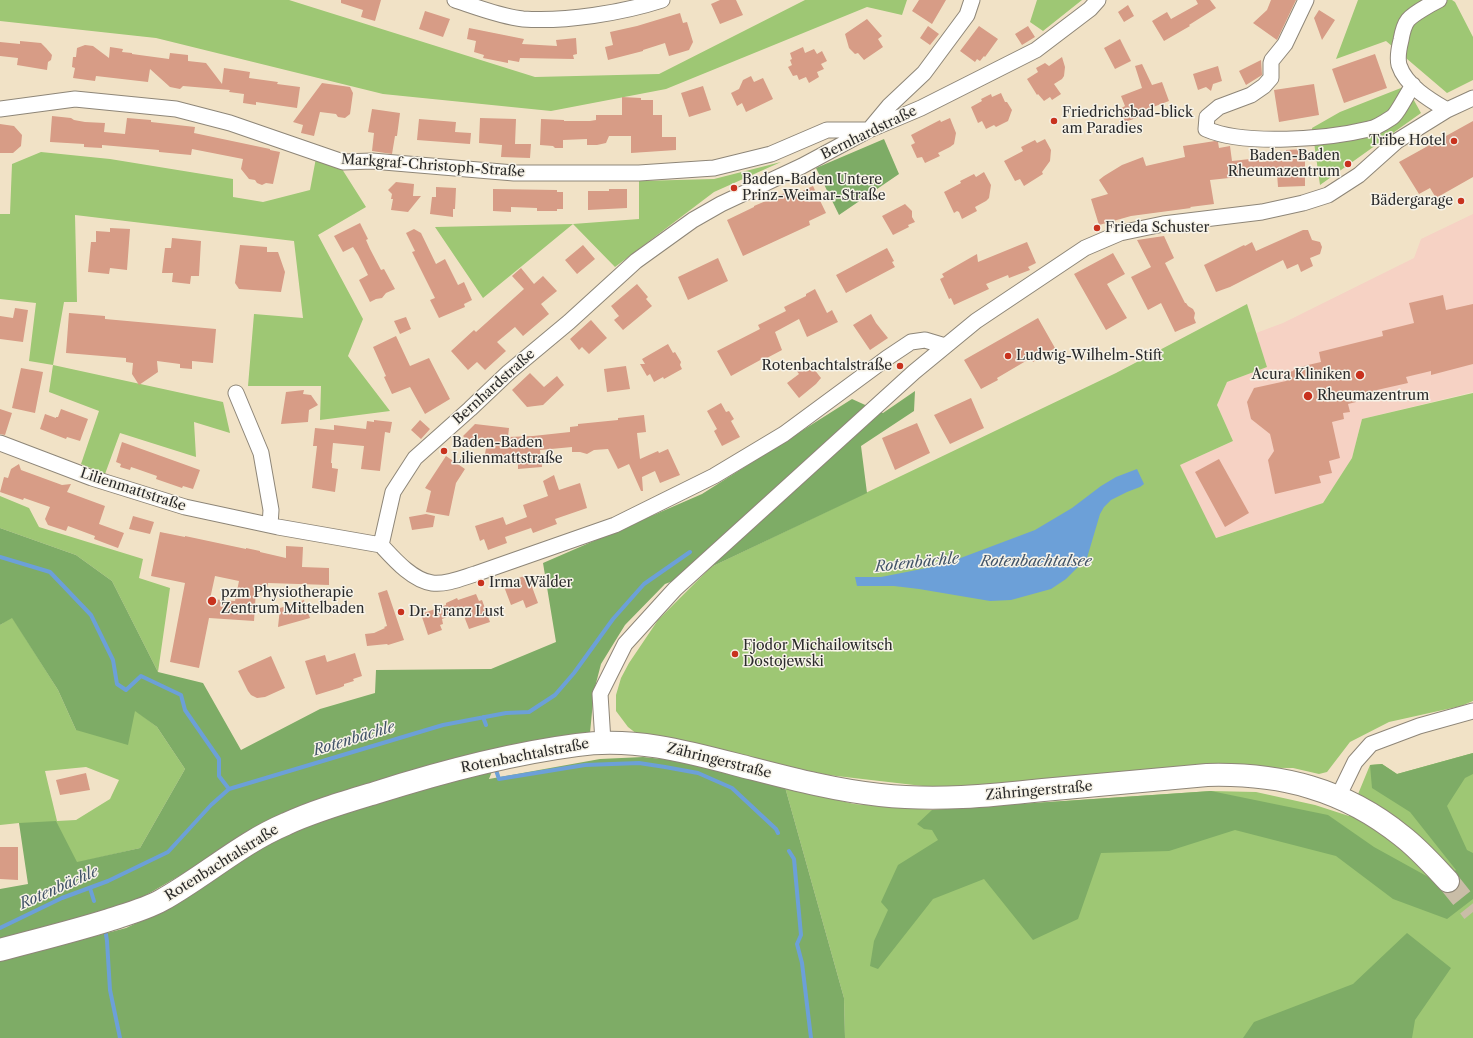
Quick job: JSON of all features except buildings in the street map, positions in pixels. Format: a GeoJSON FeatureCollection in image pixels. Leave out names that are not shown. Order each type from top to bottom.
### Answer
{"type":"FeatureCollection","features":[{"type":"Feature","properties":{"kind":"main road","name":"Zähringerstraße"},"geometry":{"type":"LineString","coordinates":[[603,742],[629,742],[657,746],[697,754],[810,783],[851,791],[910,798],[968,798],[1207,775],[1233,774],[1286,780],[1338,797],[1380,819],[1403,836],[1425,856],[1448,881]]}},
{"type":"Feature","properties":{"kind":"main road","name":"Rotenbachtalstraße"},"geometry":{"type":"LineString","coordinates":[[0,950],[94,925],[134,912],[161,900],[250,842],[284,824],[318,810],[450,770],[578,744],[603,742]]}},
{"type":"Feature","properties":{"kind":"street"},"geometry":{"type":"LineString","coordinates":[[455,0],[482,10],[522,19],[563,19],[622,11],[662,0]]}},
{"type":"Feature","properties":{"kind":"street"},"geometry":{"type":"LineString","coordinates":[[869,130],[889,106],[924,73],[967,15],[972,0]]}},
{"type":"Feature","properties":{"kind":"street","name":"Bernhardstraße"},"geometry":{"type":"LineString","coordinates":[[380,545],[393,492],[415,458],[509,372],[569,322],[636,262],[693,220],[732,199],[802,166],[869,130],[921,108],[1036,50],[1090,9],[1098,0]]}},
{"type":"Feature","properties":{"kind":"street"},"geometry":{"type":"LineString","coordinates":[[1306,0],[1285,44],[1272,60],[1271,78],[1264,86],[1251,95],[1219,107],[1207,117],[1206,128],[1216,133],[1265,139],[1317,138],[1371,129],[1393,117],[1413,85]]}},
{"type":"Feature","properties":{"kind":"street"},"geometry":{"type":"LineString","coordinates":[[1438,0],[1408,20],[1398,50],[1399,64],[1413,85],[1429,99],[1447,110]]}},
{"type":"Feature","properties":{"kind":"street","name":"Rotenbachtalstraße"},"geometry":{"type":"LineString","coordinates":[[603,742],[600,694],[625,644],[675,589],[914,372],[976,321],[1086,248],[1120,233],[1163,224],[1262,212],[1303,204],[1328,195],[1359,175],[1397,141],[1447,110],[1473,98]]}},
{"type":"Feature","properties":{"kind":"street","name":"Markgraf-Christoph-Straße"},"geometry":{"type":"LineString","coordinates":[[0,109],[75,99],[168,108],[230,124],[343,162],[372,161],[514,173],[639,173],[714,168],[771,154],[827,130],[869,130]]}},
{"type":"Feature","properties":{"kind":"street"},"geometry":{"type":"LineString","coordinates":[[380,545],[406,570],[421,579],[433,583],[453,581],[475,574],[615,525],[714,476],[784,434],[911,342],[925,340],[945,346]]}},
{"type":"Feature","properties":{"kind":"street"},"geometry":{"type":"LineString","coordinates":[[236,392],[261,453],[271,510],[270,525]]}},
{"type":"Feature","properties":{"kind":"street","name":"Lilienmattstraße"},"geometry":{"type":"LineString","coordinates":[[0,443],[92,478],[185,507],[270,525],[380,545]]}},
{"type":"Feature","properties":{"kind":"street"},"geometry":{"type":"LineString","coordinates":[[1338,797],[1355,762],[1371,744],[1419,726],[1473,711]]}},
{"type":"Feature","properties":{"kind":"shaded area","name":"Acura Kliniken"},"geometry":{"type":"Polygon","coordinates":[[[1473,214],[1473,392],[1362,419],[1352,458],[1323,503],[1215,538],[1180,465],[1233,441],[1217,405],[1227,382],[1267,367],[1256,333],[1283,323],[1414,258],[1421,239],[1473,214]]]}},
{"type":"Feature","properties":{"kind":"green space"},"geometry":{"type":"Polygon","coordinates":[[[0,0],[289,0],[535,77],[659,74],[805,0],[907,0],[902,15],[867,7],[666,89],[551,111],[383,94],[156,38],[0,21],[0,0]]]}},
{"type":"Feature","properties":{"kind":"green space"},"geometry":{"type":"Polygon","coordinates":[[[1037,0],[1082,0],[1043,31],[1030,22],[1037,0]]]}},
{"type":"Feature","properties":{"kind":"green space"},"geometry":{"type":"Polygon","coordinates":[[[1358,0],[1452,0],[1455,2],[1473,37],[1473,80],[1447,93],[1386,41],[1336,59],[1358,0]]]}},
{"type":"Feature","properties":{"kind":"green space"},"geometry":{"type":"Polygon","coordinates":[[[1406,86],[1421,113],[1320,185],[1312,128],[1340,112],[1406,86]]]}},
{"type":"Feature","properties":{"kind":"green space"},"geometry":{"type":"Polygon","coordinates":[[[884,139],[899,174],[839,215],[816,168],[884,139]]]}},
{"type":"Feature","properties":{"kind":"green space"},"geometry":{"type":"Polygon","coordinates":[[[41,152],[110,159],[233,179],[233,197],[263,202],[310,190],[316,158],[342,169],[366,207],[318,235],[363,319],[348,356],[390,411],[320,420],[321,386],[248,386],[254,314],[303,318],[294,241],[75,215],[77,302],[64,302],[53,365],[29,361],[36,303],[0,299],[0,214],[10,214],[12,164],[41,152]]]}},
{"type":"Feature","properties":{"kind":"green space"},"geometry":{"type":"Polygon","coordinates":[[[781,162],[714,192],[615,267],[573,224],[639,219],[639,181],[714,179],[781,162]]]}},
{"type":"Feature","properties":{"kind":"green space"},"geometry":{"type":"Polygon","coordinates":[[[573,224],[483,298],[435,227],[573,224]]]}},
{"type":"Feature","properties":{"kind":"green space"},"geometry":{"type":"Polygon","coordinates":[[[1247,304],[1267,367],[1227,382],[1217,405],[1233,441],[1180,465],[1216,538],[1323,503],[1352,458],[1362,419],[1473,393],[1473,701],[1461,706],[1389,722],[1350,742],[1327,772],[1319,774],[1293,768],[1174,767],[1037,781],[940,788],[828,775],[637,734],[628,727],[616,711],[616,695],[621,678],[629,663],[658,620],[711,567],[1116,373],[1247,304]]]}},
{"type":"Feature","properties":{"kind":"green space"},"geometry":{"type":"Polygon","coordinates":[[[53,365],[223,402],[230,433],[194,422],[196,457],[120,433],[105,474],[81,464],[99,411],[49,392],[53,365]]]}},
{"type":"Feature","properties":{"kind":"green space"},"geometry":{"type":"Polygon","coordinates":[[[915,391],[914,411],[861,446],[867,493],[711,567],[665,584],[625,625],[601,664],[594,691],[590,733],[500,751],[489,779],[600,759],[643,757],[690,762],[785,787],[844,998],[845,1038],[0,1038],[0,961],[126,928],[175,905],[244,857],[243,839],[129,905],[0,944],[0,889],[28,884],[19,823],[56,821],[77,862],[140,848],[185,769],[157,727],[135,711],[128,745],[76,730],[58,690],[12,618],[0,625],[0,528],[76,555],[112,581],[158,672],[203,683],[241,750],[320,709],[375,693],[376,670],[491,669],[556,642],[543,563],[702,494],[852,399],[883,413],[915,391]]]}},
{"type":"Feature","properties":{"kind":"green space"},"geometry":{"type":"Polygon","coordinates":[[[0,496],[29,508],[39,527],[143,559],[139,578],[170,588],[158,672],[112,581],[76,555],[0,528],[0,496]]]}},
{"type":"Feature","properties":{"kind":"green space"},"geometry":{"type":"Polygon","coordinates":[[[12,617],[58,690],[76,730],[135,710],[157,727],[185,769],[140,848],[76,863],[19,823],[0,825],[0,625],[12,617]],[[86,767],[45,771],[57,821],[76,820],[110,799],[119,780],[86,767]]]}},
{"type":"Feature","properties":{"kind":"green space"},"geometry":{"type":"Polygon","coordinates":[[[1473,753],[1473,1038],[845,1038],[844,998],[785,787],[854,804],[932,810],[1211,791],[1256,792],[1315,805],[1349,816],[1370,765],[1382,764],[1397,774],[1473,753]]]}},
{"type":"Feature","properties":{"kind":"green space"},"geometry":{"type":"Polygon","coordinates":[[[1473,753],[1473,774],[1465,778],[1447,806],[1467,850],[1473,853],[1473,899],[1447,919],[1393,899],[1336,856],[1235,830],[1169,851],[1101,853],[1078,919],[1033,940],[984,879],[933,899],[878,969],[870,966],[874,941],[888,910],[881,902],[898,865],[938,840],[932,830],[924,829],[917,824],[932,810],[1211,791],[1328,815],[1374,847],[1441,884],[1456,870],[1410,812],[1372,788],[1370,765],[1382,764],[1397,774],[1473,753]]]}},
{"type":"Feature","properties":{"kind":"green space"},"geometry":{"type":"Polygon","coordinates":[[[1407,933],[1451,968],[1415,1020],[1412,1038],[1243,1038],[1254,1022],[1353,984],[1407,933]]]}},
{"type":"Feature","properties":{"kind":"water","name":"Rotenbachtalsee"},"geometry":{"type":"Polygon","coordinates":[[[1137,469],[1144,484],[1111,500],[1104,507],[1100,514],[1087,558],[1066,579],[1051,589],[1011,600],[990,601],[894,586],[857,586],[855,577],[881,577],[942,565],[1035,530],[1072,508],[1101,486],[1116,477],[1137,469]]]}},
{"type":"Feature","properties":{"kind":"waterway","name":"Rotenbächle"},"geometry":{"type":"LineString","coordinates":[[0,928],[62,898],[108,881],[168,852],[211,805],[229,789],[443,725],[506,713],[529,712],[555,695],[574,673],[613,619],[644,584],[690,552]]}},
{"type":"Feature","properties":{"kind":"waterway"},"geometry":{"type":"LineString","coordinates":[[0,557],[50,572],[91,615],[113,660],[117,684],[126,690],[141,676],[181,695],[185,710],[219,759],[219,776],[229,789]]}},
{"type":"Feature","properties":{"kind":"waterway","name":"Rotenbächle"},"geometry":{"type":"LineString","coordinates":[[483,717],[486,725]]}},
{"type":"Feature","properties":{"kind":"waterway"},"geometry":{"type":"LineString","coordinates":[[496,770],[499,779],[585,765],[639,763],[698,773],[732,788],[776,829],[778,833]]}},
{"type":"Feature","properties":{"kind":"waterway"},"geometry":{"type":"LineString","coordinates":[[789,851],[794,859],[801,935],[797,944],[802,963],[811,1038]]}},
{"type":"Feature","properties":{"kind":"waterway"},"geometry":{"type":"LineString","coordinates":[[90,888],[94,901]]}},
{"type":"Feature","properties":{"kind":"waterway"},"geometry":{"type":"LineString","coordinates":[[105,928],[110,990],[120,1038]]}},
{"type":"Feature","properties":{"kind":"tunnel"},"geometry":{"type":"LineString","coordinates":[[1448,881],[1473,912]]}},
{"type":"Feature","properties":{"kind":"place","name":"Friedrichsbad-blick am Paradies"},"geometry":{"type":"Point","coordinates":[1054,121]}},
{"type":"Feature","properties":{"kind":"place","name":"Tribe Hotel"},"geometry":{"type":"Point","coordinates":[1454,141]}},
{"type":"Feature","properties":{"kind":"place","name":"Baden-Baden Rheumazentrum"},"geometry":{"type":"Point","coordinates":[1348,164]}},
{"type":"Feature","properties":{"kind":"place","name":"Baden-Baden Untere Prinz-Weimar-Straße"},"geometry":{"type":"Point","coordinates":[734,188]}},
{"type":"Feature","properties":{"kind":"place","name":"Bädergarage"},"geometry":{"type":"Point","coordinates":[1461,201]}},
{"type":"Feature","properties":{"kind":"place","name":"Frieda Schuster"},"geometry":{"type":"Point","coordinates":[1097,228]}},
{"type":"Feature","properties":{"kind":"place","name":"Ludwig-Wilhelm-Stift"},"geometry":{"type":"Point","coordinates":[1008,356]}},
{"type":"Feature","properties":{"kind":"place","name":"Rotenbachtalstraße"},"geometry":{"type":"Point","coordinates":[900,366]}},
{"type":"Feature","properties":{"kind":"place","name":"Acura Kliniken"},"geometry":{"type":"Point","coordinates":[1360,375]}},
{"type":"Feature","properties":{"kind":"place","name":"Rheumazentrum"},"geometry":{"type":"Point","coordinates":[1308,396]}},
{"type":"Feature","properties":{"kind":"place","name":"Baden-Baden Lilienmattstraße"},"geometry":{"type":"Point","coordinates":[444,451]}},
{"type":"Feature","properties":{"kind":"place","name":"Irma Wälder"},"geometry":{"type":"Point","coordinates":[481,583]}},
{"type":"Feature","properties":{"kind":"place","name":"pzm Physiotherapie Zentrum Mittelbaden"},"geometry":{"type":"Point","coordinates":[212,601]}},
{"type":"Feature","properties":{"kind":"place","name":"Dr. Franz Lust"},"geometry":{"type":"Point","coordinates":[401,612]}},
{"type":"Feature","properties":{"kind":"place","name":"Fjodor Michailowitsch Dostojewski"},"geometry":{"type":"Point","coordinates":[735,654]}}]}
